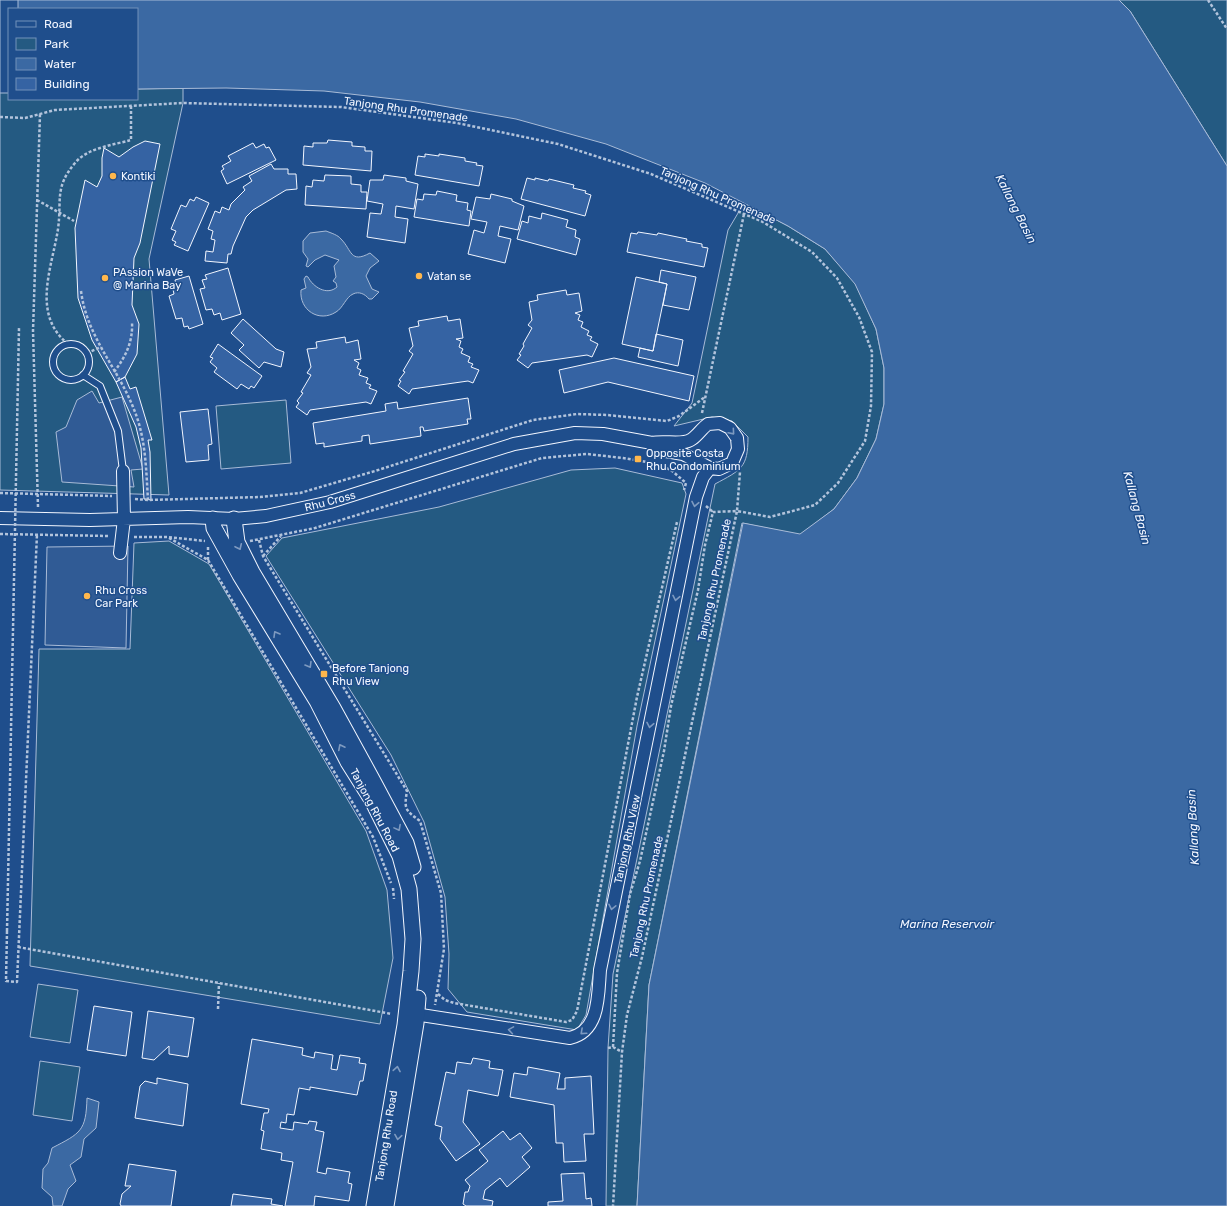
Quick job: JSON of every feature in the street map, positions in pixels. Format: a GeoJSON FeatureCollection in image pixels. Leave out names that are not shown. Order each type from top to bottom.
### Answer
{"type":"FeatureCollection","features":[{"type":"Feature","properties":{"kind":"street","name":"Rhu Cross"},"geometry":{"type":"LineString","coordinates":[[0,518],[37,520],[188,517],[234,519],[266,516],[330,502],[514,444],[548,436],[575,433],[603,434],[652,443],[662,440],[678,443],[692,440],[699,431],[708,424],[720,423],[730,428],[737,438],[738,449]]}},
{"type":"Feature","properties":{"kind":"street","name":"Rhu Cross"},"geometry":{"type":"LineString","coordinates":[[652,443],[660,450],[683,454],[710,468]]}},
{"type":"Feature","properties":{"kind":"street"},"geometry":{"type":"LineString","coordinates":[[710,468],[719,469],[732,462],[738,449]]}},
{"type":"Feature","properties":{"kind":"street","name":"Tanjong Rhu View"},"geometry":{"type":"LineString","coordinates":[[405,1014],[570,1038],[579,1036],[587,1029],[596,1011],[600,970],[696,497],[703,477],[710,468]]}},
{"type":"Feature","properties":{"kind":"street"},"geometry":{"type":"LineString","coordinates":[[120,553],[124,518],[123,471]]}},
{"type":"Feature","properties":{"kind":"street","name":"Tanjong Rhu Road"},"geometry":{"type":"LineString","coordinates":[[212,518],[214,528],[240,575],[317,701],[348,762],[372,800],[400,856],[409,889],[412,939],[396,1111],[388,1158],[374,1206]]}},
{"type":"Feature","properties":{"kind":"street","name":"Tanjong Rhu Road"},"geometry":{"type":"LineString","coordinates":[[234,519],[237,542],[252,572],[334,708],[406,843],[419,894],[421,911],[420,972],[405,1014]]}},
{"type":"Feature","properties":{"kind":"street","name":"Tanjong Rhu Road"},"geometry":{"type":"LineString","coordinates":[[386,1206],[388,1158]]}},
{"type":"Feature","properties":{"kind":"lane"},"geometry":{"type":"LineString","coordinates":[[68,344],[79,346],[87,353],[89,364],[83,376],[72,381],[60,377],[55,373],[52,360],[54,354],[63,345],[68,344]]}},
{"type":"Feature","properties":{"kind":"lane"},"geometry":{"type":"LineString","coordinates":[[83,376],[100,386],[118,431],[123,471]]}},
{"type":"Feature","properties":{"kind":"path"},"geometry":{"type":"LineString","coordinates":[[1208,0],[1227,29]]}},
{"type":"Feature","properties":{"kind":"path","name":"Tanjong Rhu Promenade"},"geometry":{"type":"LineString","coordinates":[[0,117],[25,118],[55,110],[183,103],[342,107],[457,123],[558,144],[651,174],[763,222],[812,252],[837,278],[859,317],[872,352],[871,406],[865,441],[838,483],[815,505],[770,517],[737,511],[644,949],[627,1015],[622,1052],[613,1206]]}},
{"type":"Feature","properties":{"kind":"path"},"geometry":{"type":"LineString","coordinates":[[68,344],[59,337],[53,327],[48,310],[47,281],[58,229],[60,185],[76,162],[93,150],[131,140],[131,106]]}},
{"type":"Feature","properties":{"kind":"path"},"geometry":{"type":"LineString","coordinates":[[19,328],[6,981],[17,982],[39,494],[33,331],[40,114]]}},
{"type":"Feature","properties":{"kind":"path"},"geometry":{"type":"LineString","coordinates":[[37,200],[74,221]]}},
{"type":"Feature","properties":{"kind":"path"},"geometry":{"type":"LineString","coordinates":[[699,431],[744,214]]}},
{"type":"Feature","properties":{"kind":"path"},"geometry":{"type":"LineString","coordinates":[[81,292],[84,310],[100,347],[134,408],[145,452],[148,500]]}},
{"type":"Feature","properties":{"kind":"path"},"geometry":{"type":"LineString","coordinates":[[114,372],[124,359],[130,345],[133,335],[132,322]]}},
{"type":"Feature","properties":{"kind":"path"},"geometry":{"type":"LineString","coordinates":[[87,353],[100,347]]}},
{"type":"Feature","properties":{"kind":"path"},"geometry":{"type":"LineString","coordinates":[[0,492],[124,497],[148,500],[260,497],[300,493],[375,472],[533,420],[577,414],[607,415],[667,421],[679,416],[705,397]]}},
{"type":"Feature","properties":{"kind":"path"},"geometry":{"type":"LineString","coordinates":[[613,1047],[617,973],[630,894],[640,861],[664,751],[671,706],[698,590],[713,512],[737,511],[740,473],[738,449]]}},
{"type":"Feature","properties":{"kind":"path"},"geometry":{"type":"LineString","coordinates":[[237,542],[259,540],[314,528],[542,458],[587,454],[653,464],[671,470],[686,483],[682,498]]}},
{"type":"Feature","properties":{"kind":"path"},"geometry":{"type":"LineString","coordinates":[[438,994],[445,1000],[454,1003],[566,1022],[572,1020],[577,1011],[637,697],[677,521]]}},
{"type":"Feature","properties":{"kind":"path"},"geometry":{"type":"LineString","coordinates":[[0,534],[121,537],[167,536],[208,542],[208,560]]}},
{"type":"Feature","properties":{"kind":"path"},"geometry":{"type":"LineString","coordinates":[[263,556],[281,535]]}},
{"type":"Feature","properties":{"kind":"path"},"geometry":{"type":"LineString","coordinates":[[167,536],[208,560],[373,837],[392,886]]}},
{"type":"Feature","properties":{"kind":"path"},"geometry":{"type":"LineString","coordinates":[[259,540],[263,556],[370,731]]}},
{"type":"Feature","properties":{"kind":"path"},"geometry":{"type":"LineString","coordinates":[[18,947],[405,1014]]}},
{"type":"Feature","properties":{"kind":"path"},"geometry":{"type":"LineString","coordinates":[[218,1009],[219,983]]}},
{"type":"Feature","properties":{"kind":"path"},"geometry":{"type":"LineString","coordinates":[[608,1048],[613,1047],[622,1052]]}},
{"type":"Feature","properties":{"kind":"green space"},"geometry":{"type":"Polygon","coordinates":[[[1119,0],[1227,0],[1227,166],[1130,11],[1119,0]]]}},
{"type":"Feature","properties":{"kind":"green space"},"geometry":{"type":"Polygon","coordinates":[[[183,88],[183,103],[149,259],[169,495],[0,490],[0,91],[8,91],[8,100],[138,100],[138,89],[183,88]]]}},
{"type":"Feature","properties":{"kind":"green space"},"geometry":{"type":"Polygon","coordinates":[[[744,203],[788,226],[825,249],[855,283],[876,329],[884,368],[884,404],[876,439],[857,478],[834,509],[800,535],[742,523],[649,985],[637,1206],[606,1206],[608,1048],[613,974],[715,484],[731,475],[741,467],[748,447],[748,437],[732,421],[712,417],[674,426],[692,403],[728,230],[744,203]]]}},
{"type":"Feature","properties":{"kind":"green space"},"geometry":{"type":"Polygon","coordinates":[[[286,400],[291,463],[221,469],[216,406],[286,400]]]}},
{"type":"Feature","properties":{"kind":"green space"},"geometry":{"type":"Polygon","coordinates":[[[615,468],[682,483],[686,494],[637,726],[586,1015],[577,1030],[467,1012],[448,989],[449,954],[445,897],[424,822],[391,755],[266,556],[282,538],[439,507],[571,470],[615,468]]]}},
{"type":"Feature","properties":{"kind":"green space"},"geometry":{"type":"Polygon","coordinates":[[[169,541],[209,564],[366,831],[387,890],[393,958],[380,1024],[30,966],[39,649],[130,649],[134,543],[169,541]]]}},
{"type":"Feature","properties":{"kind":"green space"},"geometry":{"type":"Polygon","coordinates":[[[38,984],[78,990],[70,1043],[30,1037],[38,984]]]}},
{"type":"Feature","properties":{"kind":"green space"},"geometry":{"type":"Polygon","coordinates":[[[40,1061],[80,1067],[72,1121],[33,1115],[40,1061]]]}},
{"type":"Feature","properties":{"kind":"shaded area"},"geometry":{"type":"Polygon","coordinates":[[[92,391],[99,403],[122,397],[143,469],[131,470],[134,487],[62,482],[56,432],[66,427],[77,400],[92,391]]]}},
{"type":"Feature","properties":{"kind":"shaded area","name":"Rhu Cross Car Park"},"geometry":{"type":"Polygon","coordinates":[[[128,546],[126,648],[45,645],[47,547],[128,546]]]}},
{"type":"Feature","properties":{"kind":"water","name":"Marina Reservoir"},"geometry":{"type":"Polygon","coordinates":[[[0,0],[1119,0],[1130,11],[1227,166],[1227,1206],[637,1206],[649,985],[743,523],[800,534],[834,509],[857,478],[876,439],[884,404],[884,368],[876,329],[855,284],[825,249],[788,226],[705,183],[606,144],[516,119],[420,102],[324,91],[226,88],[138,89],[138,8],[8,8],[0,0]]]}},
{"type":"Feature","properties":{"kind":"water"},"geometry":{"type":"Polygon","coordinates":[[[326,231],[340,238],[355,256],[359,257],[370,253],[379,261],[370,268],[366,276],[372,289],[379,292],[372,299],[369,299],[364,294],[355,293],[348,298],[336,312],[323,316],[311,313],[307,309],[301,297],[301,290],[306,288],[304,279],[306,276],[313,284],[321,289],[329,291],[337,287],[336,283],[333,281],[336,277],[334,266],[339,260],[325,255],[315,260],[308,267],[306,266],[308,259],[303,252],[303,241],[310,233],[326,231]]]}},
{"type":"Feature","properties":{"kind":"water"},"geometry":{"type":"Polygon","coordinates":[[[87,1098],[99,1102],[96,1128],[84,1139],[81,1157],[70,1165],[76,1181],[68,1189],[62,1206],[53,1206],[52,1197],[42,1188],[43,1169],[48,1163],[52,1148],[70,1138],[80,1130],[85,1118],[87,1098]]]}},
{"type":"Feature","properties":{"kind":"pier"},"geometry":{"type":"Polygon","coordinates":[[[0,0],[18,0],[18,8],[8,8],[8,93],[0,93],[0,0]]]}},
{"type":"Feature","properties":{"kind":"building"},"geometry":{"type":"Polygon","coordinates":[[[328,140],[352,142],[352,146],[365,147],[365,151],[372,151],[371,171],[303,165],[304,146],[313,147],[313,143],[327,143],[328,140]]]}},
{"type":"Feature","properties":{"kind":"building","name":"PAssion WaVe @ Marina Bay"},"geometry":{"type":"Polygon","coordinates":[[[145,141],[160,144],[140,243],[134,258],[132,305],[139,324],[137,354],[125,377],[116,382],[92,340],[78,298],[75,228],[85,180],[97,187],[102,176],[102,158],[104,148],[119,157],[145,141]]]}},
{"type":"Feature","properties":{"kind":"building"},"geometry":{"type":"Polygon","coordinates":[[[253,143],[256,148],[264,144],[266,148],[269,147],[276,160],[227,184],[221,171],[224,169],[222,166],[231,161],[228,156],[253,143]]]}},
{"type":"Feature","properties":{"kind":"building"},"geometry":{"type":"Polygon","coordinates":[[[425,154],[439,156],[439,154],[465,158],[465,161],[477,163],[476,165],[483,166],[479,186],[415,175],[418,156],[425,157],[425,154]]]}},
{"type":"Feature","properties":{"kind":"building"},"geometry":{"type":"Polygon","coordinates":[[[271,164],[274,169],[288,169],[288,174],[296,174],[297,189],[286,190],[253,210],[246,217],[231,254],[228,254],[227,263],[205,261],[206,251],[213,252],[215,240],[211,239],[213,231],[208,229],[215,211],[220,213],[222,207],[229,210],[231,204],[245,190],[243,187],[252,181],[249,176],[271,164]]]}},
{"type":"Feature","properties":{"kind":"building"},"geometry":{"type":"Polygon","coordinates":[[[325,175],[351,176],[351,184],[361,185],[361,192],[367,192],[366,209],[305,205],[306,186],[312,187],[313,180],[324,181],[325,175]]]}},
{"type":"Feature","properties":{"kind":"building"},"geometry":{"type":"Polygon","coordinates":[[[384,175],[406,178],[406,181],[418,184],[414,209],[396,206],[395,217],[408,219],[405,243],[367,237],[370,213],[381,214],[383,204],[367,201],[370,180],[383,180],[384,175]]]}},
{"type":"Feature","properties":{"kind":"building"},"geometry":{"type":"Polygon","coordinates":[[[527,178],[548,181],[549,179],[574,185],[573,188],[586,191],[585,193],[591,195],[585,216],[521,199],[527,178]]]}},
{"type":"Feature","properties":{"kind":"building"},"geometry":{"type":"Polygon","coordinates":[[[437,191],[457,195],[456,201],[468,203],[467,210],[471,211],[469,226],[414,217],[417,199],[423,200],[424,194],[436,195],[437,191]]]}},
{"type":"Feature","properties":{"kind":"building"},"geometry":{"type":"Polygon","coordinates":[[[491,194],[512,199],[512,201],[524,206],[518,230],[500,226],[498,236],[511,239],[505,263],[468,254],[474,230],[484,233],[487,222],[471,219],[476,197],[490,199],[491,194]]]}},
{"type":"Feature","properties":{"kind":"building"},"geometry":{"type":"Polygon","coordinates":[[[196,197],[209,203],[188,251],[174,245],[176,242],[172,240],[176,231],[171,229],[181,205],[186,207],[190,199],[194,201],[196,197]]]}},
{"type":"Feature","properties":{"kind":"building"},"geometry":{"type":"Polygon","coordinates":[[[542,213],[568,220],[566,227],[576,230],[575,237],[580,239],[576,255],[517,239],[522,221],[528,223],[529,216],[541,219],[542,213]]]}},
{"type":"Feature","properties":{"kind":"building"},"geometry":{"type":"Polygon","coordinates":[[[638,232],[657,235],[658,233],[687,239],[686,241],[702,244],[702,247],[708,248],[704,267],[627,252],[631,233],[637,234],[638,232]]]}},
{"type":"Feature","properties":{"kind":"building"},"geometry":{"type":"Polygon","coordinates":[[[228,268],[241,314],[222,320],[220,313],[214,315],[212,309],[206,310],[200,289],[205,288],[202,280],[207,279],[205,275],[228,268]]]}},
{"type":"Feature","properties":{"kind":"building"},"geometry":{"type":"Polygon","coordinates":[[[661,270],[696,277],[689,310],[663,305],[667,284],[659,282],[661,270]]]}},
{"type":"Feature","properties":{"kind":"building"},"geometry":{"type":"Polygon","coordinates":[[[189,276],[203,324],[189,329],[188,326],[184,327],[182,318],[176,319],[169,296],[174,294],[172,285],[176,284],[175,280],[189,276]]]}},
{"type":"Feature","properties":{"kind":"building"},"geometry":{"type":"Polygon","coordinates":[[[636,277],[667,284],[653,351],[622,344],[636,277]]]}},
{"type":"Feature","properties":{"kind":"building"},"geometry":{"type":"Polygon","coordinates":[[[566,290],[567,295],[579,293],[582,311],[575,313],[580,315],[578,320],[583,322],[581,327],[589,331],[587,335],[592,337],[590,340],[598,344],[592,357],[587,355],[532,363],[528,368],[517,360],[521,355],[519,354],[524,346],[523,344],[532,328],[528,325],[532,320],[529,302],[538,300],[537,295],[566,290]]]}},
{"type":"Feature","properties":{"kind":"building"},"geometry":{"type":"Polygon","coordinates":[[[447,316],[448,321],[460,319],[463,338],[456,339],[461,341],[459,347],[463,349],[461,353],[470,357],[468,362],[473,364],[471,367],[479,370],[473,383],[468,381],[412,389],[409,394],[398,386],[401,381],[399,380],[405,372],[403,371],[413,354],[409,351],[413,346],[409,328],[419,326],[418,321],[447,316]]]}},
{"type":"Feature","properties":{"kind":"building"},"geometry":{"type":"Polygon","coordinates":[[[243,319],[276,349],[284,352],[281,367],[264,362],[259,368],[239,350],[244,345],[231,333],[243,319]]]}},
{"type":"Feature","properties":{"kind":"building"},"geometry":{"type":"Polygon","coordinates":[[[656,334],[683,340],[678,366],[638,357],[640,348],[653,351],[656,334]]]}},
{"type":"Feature","properties":{"kind":"building"},"geometry":{"type":"Polygon","coordinates":[[[345,337],[346,343],[358,340],[361,359],[354,360],[359,363],[357,368],[361,370],[359,375],[368,378],[366,383],[371,385],[369,388],[377,391],[371,404],[366,402],[310,410],[307,415],[296,407],[299,403],[297,401],[303,393],[301,392],[311,375],[307,373],[311,367],[307,349],[317,348],[316,342],[345,337]]]}},
{"type":"Feature","properties":{"kind":"building"},"geometry":{"type":"Polygon","coordinates":[[[218,344],[262,376],[254,388],[251,386],[249,389],[241,384],[237,389],[214,372],[217,368],[210,362],[213,358],[210,357],[218,344]]]}},
{"type":"Feature","properties":{"kind":"building"},"geometry":{"type":"Polygon","coordinates":[[[614,358],[694,376],[689,401],[608,382],[564,393],[559,370],[614,358]]]}},
{"type":"Feature","properties":{"kind":"building"},"geometry":{"type":"Polygon","coordinates":[[[125,377],[130,389],[136,387],[152,440],[148,440],[150,452],[151,500],[144,499],[141,448],[136,427],[116,382],[125,377]]]}},
{"type":"Feature","properties":{"kind":"building"},"geometry":{"type":"Polygon","coordinates":[[[468,398],[471,419],[467,419],[468,424],[424,431],[423,427],[420,427],[421,436],[370,444],[369,435],[362,436],[362,441],[324,447],[324,443],[316,444],[313,423],[386,411],[385,404],[397,402],[398,409],[468,398]]]}},
{"type":"Feature","properties":{"kind":"building"},"geometry":{"type":"Polygon","coordinates":[[[208,409],[212,444],[208,445],[209,460],[186,462],[180,412],[208,409]]]}},
{"type":"Feature","properties":{"kind":"building"},"geometry":{"type":"Polygon","coordinates":[[[94,1006],[132,1012],[126,1056],[87,1050],[94,1006]]]}},
{"type":"Feature","properties":{"kind":"building"},"geometry":{"type":"Polygon","coordinates":[[[148,1011],[194,1018],[188,1057],[169,1054],[169,1046],[154,1060],[142,1058],[148,1011]]]}},
{"type":"Feature","properties":{"kind":"building"},"geometry":{"type":"Polygon","coordinates":[[[252,1039],[303,1048],[302,1055],[314,1058],[315,1052],[333,1055],[331,1069],[337,1070],[340,1055],[360,1058],[359,1063],[366,1064],[363,1081],[360,1081],[357,1095],[310,1087],[310,1090],[299,1088],[294,1115],[287,1114],[286,1123],[281,1122],[280,1128],[293,1130],[294,1122],[308,1124],[309,1121],[317,1122],[315,1130],[324,1132],[317,1172],[326,1174],[327,1168],[350,1172],[348,1183],[352,1184],[349,1201],[315,1196],[314,1206],[285,1206],[293,1162],[281,1160],[282,1153],[261,1149],[264,1131],[261,1130],[264,1113],[268,1113],[269,1109],[241,1104],[252,1039]]]}},
{"type":"Feature","properties":{"kind":"building"},"geometry":{"type":"Polygon","coordinates":[[[473,1058],[490,1061],[489,1068],[503,1070],[498,1096],[468,1090],[463,1122],[480,1144],[456,1161],[440,1139],[442,1127],[435,1125],[446,1072],[455,1074],[457,1062],[471,1064],[473,1058]]]}},
{"type":"Feature","properties":{"kind":"building"},"geometry":{"type":"Polygon","coordinates":[[[528,1067],[560,1073],[557,1089],[565,1089],[565,1078],[591,1076],[594,1134],[584,1134],[586,1161],[564,1162],[563,1143],[556,1143],[554,1105],[510,1097],[514,1073],[527,1075],[528,1067]]]}},
{"type":"Feature","properties":{"kind":"building"},"geometry":{"type":"Polygon","coordinates":[[[157,1078],[188,1084],[183,1126],[135,1118],[140,1086],[145,1081],[157,1084],[157,1078]]]}},
{"type":"Feature","properties":{"kind":"building"},"geometry":{"type":"Polygon","coordinates":[[[503,1131],[510,1140],[520,1133],[532,1148],[522,1157],[530,1167],[507,1187],[500,1178],[485,1190],[483,1199],[493,1201],[492,1206],[466,1206],[463,1204],[465,1192],[468,1192],[470,1186],[465,1180],[488,1161],[479,1150],[503,1131]]]}},
{"type":"Feature","properties":{"kind":"building"},"geometry":{"type":"Polygon","coordinates":[[[129,1164],[176,1171],[171,1206],[121,1206],[122,1194],[131,1186],[125,1186],[129,1164]]]}},
{"type":"Feature","properties":{"kind":"building"},"geometry":{"type":"Polygon","coordinates":[[[584,1173],[586,1199],[591,1198],[592,1206],[548,1206],[548,1202],[563,1201],[561,1174],[584,1173]]]}},
{"type":"Feature","properties":{"kind":"building"},"geometry":{"type":"Polygon","coordinates":[[[233,1194],[272,1199],[271,1204],[283,1206],[231,1206],[233,1194]]]}},
{"type":"Feature","properties":{"kind":"place","name":"Kontiki"},"geometry":{"type":"Point","coordinates":[113,176]}},
{"type":"Feature","properties":{"kind":"place","name":"Vatan se"},"geometry":{"type":"Point","coordinates":[419,276]}},
{"type":"Feature","properties":{"kind":"place","name":"PAssion WaVe @ Marina Bay"},"geometry":{"type":"Point","coordinates":[105,278]}},
{"type":"Feature","properties":{"kind":"place","name":"Opposite Costa Rhu Condominium"},"geometry":{"type":"Point","coordinates":[638,459]}},
{"type":"Feature","properties":{"kind":"place","name":"Rhu Cross Car Park"},"geometry":{"type":"Point","coordinates":[87,596]}},
{"type":"Feature","properties":{"kind":"place","name":"Before Tanjong Rhu View"},"geometry":{"type":"Point","coordinates":[324,674]}},
{"type":"Feature","properties":{"kind":"water label","name":"Kallang Basin"},"geometry":{"type":"Point","coordinates":[1016,209]}},
{"type":"Feature","properties":{"kind":"water label","name":"Kallang Basin"},"geometry":{"type":"Point","coordinates":[1137,508]}},
{"type":"Feature","properties":{"kind":"water label","name":"Kallang Basin"},"geometry":{"type":"Point","coordinates":[1193,827]}}]}
